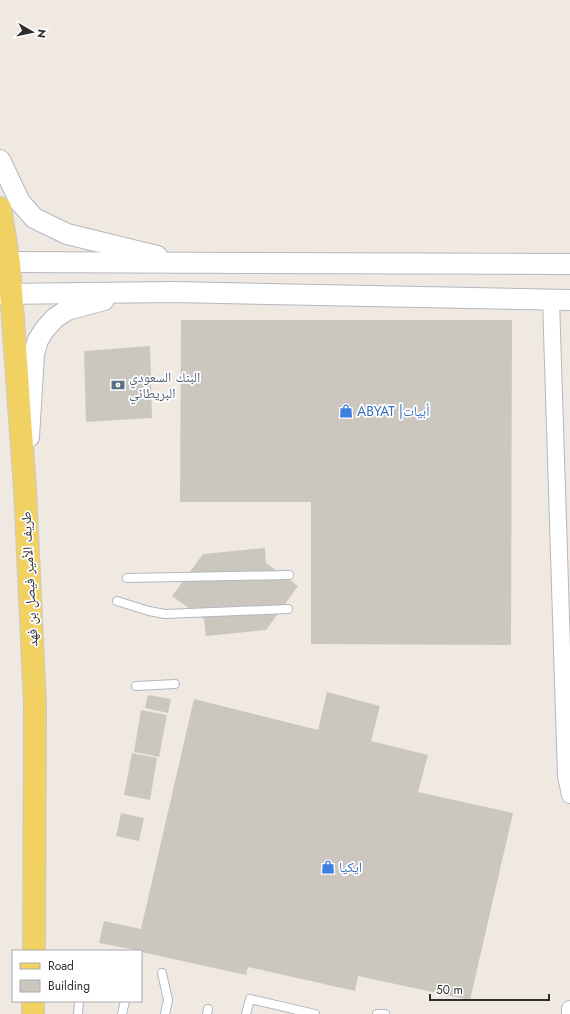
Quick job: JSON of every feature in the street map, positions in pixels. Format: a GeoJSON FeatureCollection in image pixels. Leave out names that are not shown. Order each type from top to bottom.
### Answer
{"type":"FeatureCollection","features":[{"type":"Feature","properties":{"kind":"main road","name":"طريف الأمير فيصل بن فهد"},"geometry":{"type":"LineString","coordinates":[[0,208],[6,294],[26,489],[35,704],[34,950]]}},
{"type":"Feature","properties":{"kind":"main road"},"geometry":{"type":"LineString","coordinates":[[33,1002],[33,1014]]}},
{"type":"Feature","properties":{"kind":"street"},"geometry":{"type":"LineString","coordinates":[[0,160],[20,202],[34,218],[43,223],[67,234],[190,264]]}},
{"type":"Feature","properties":{"kind":"street"},"geometry":{"type":"LineString","coordinates":[[4,262],[190,264],[570,264]]}},
{"type":"Feature","properties":{"kind":"street"},"geometry":{"type":"LineString","coordinates":[[6,294],[173,292],[560,300],[566,776],[570,795]]}},
{"type":"Feature","properties":{"kind":"street"},"geometry":{"type":"LineString","coordinates":[[26,489],[34,354],[38,340],[45,329],[67,310],[129,293]]}},
{"type":"Feature","properties":{"kind":"lane"},"geometry":{"type":"LineString","coordinates":[[127,578],[289,575]]}},
{"type":"Feature","properties":{"kind":"lane"},"geometry":{"type":"LineString","coordinates":[[117,601],[149,611],[165,614],[288,609]]}},
{"type":"Feature","properties":{"kind":"lane"},"geometry":{"type":"LineString","coordinates":[[136,686],[175,684]]}},
{"type":"Feature","properties":{"kind":"lane"},"geometry":{"type":"LineString","coordinates":[[162,973],[168,1000],[165,1014]]}},
{"type":"Feature","properties":{"kind":"lane"},"geometry":{"type":"LineString","coordinates":[[246,1014],[250,1000],[290,1011],[315,1014]]}},
{"type":"Feature","properties":{"kind":"lane"},"geometry":{"type":"LineString","coordinates":[[78,1014],[79,1002]]}},
{"type":"Feature","properties":{"kind":"lane"},"geometry":{"type":"LineString","coordinates":[[122,1014],[125,1002]]}},
{"type":"Feature","properties":{"kind":"lane"},"geometry":{"type":"LineString","coordinates":[[377,1014],[385,1014]]}},
{"type":"Feature","properties":{"kind":"building","name":"ABYAT |أبيات"},"geometry":{"type":"Polygon","coordinates":[[[181,320],[512,320],[511,645],[311,644],[311,502],[180,502],[181,320]]]}},
{"type":"Feature","properties":{"kind":"building","name":"البنك السعودي البريطاني"},"geometry":{"type":"Polygon","coordinates":[[[150,346],[152,418],[86,422],[84,351],[150,346]]]}},
{"type":"Feature","properties":{"kind":"building"},"geometry":{"type":"Polygon","coordinates":[[[265,548],[266,563],[298,586],[266,630],[206,636],[204,619],[172,596],[203,554],[265,548]]]}},
{"type":"Feature","properties":{"kind":"building","name":"ايكيا"},"geometry":{"type":"Polygon","coordinates":[[[327,692],[380,706],[371,741],[428,755],[418,792],[513,813],[470,1000],[358,976],[355,991],[248,967],[246,975],[142,952],[142,950],[99,943],[104,921],[141,929],[194,699],[318,730],[327,692]]]}},
{"type":"Feature","properties":{"kind":"building"},"geometry":{"type":"Polygon","coordinates":[[[148,695],[171,699],[168,713],[145,708],[148,695]]]}},
{"type":"Feature","properties":{"kind":"building"},"geometry":{"type":"Polygon","coordinates":[[[141,710],[167,715],[159,757],[134,752],[141,710]]]}},
{"type":"Feature","properties":{"kind":"building"},"geometry":{"type":"Polygon","coordinates":[[[132,753],[157,758],[150,800],[124,795],[132,753]]]}},
{"type":"Feature","properties":{"kind":"building"},"geometry":{"type":"Polygon","coordinates":[[[121,813],[144,818],[139,841],[116,836],[121,813]]]}},
{"type":"Feature","properties":{"kind":"place","name":"البنك السعودي البريطاني"},"geometry":{"type":"Point","coordinates":[118,385]}},
{"type":"Feature","properties":{"kind":"place","name":"ABYAT |أبيات"},"geometry":{"type":"Point","coordinates":[346,411]}},
{"type":"Feature","properties":{"kind":"place","name":"ايكيا"},"geometry":{"type":"Point","coordinates":[328,867]}}]}
